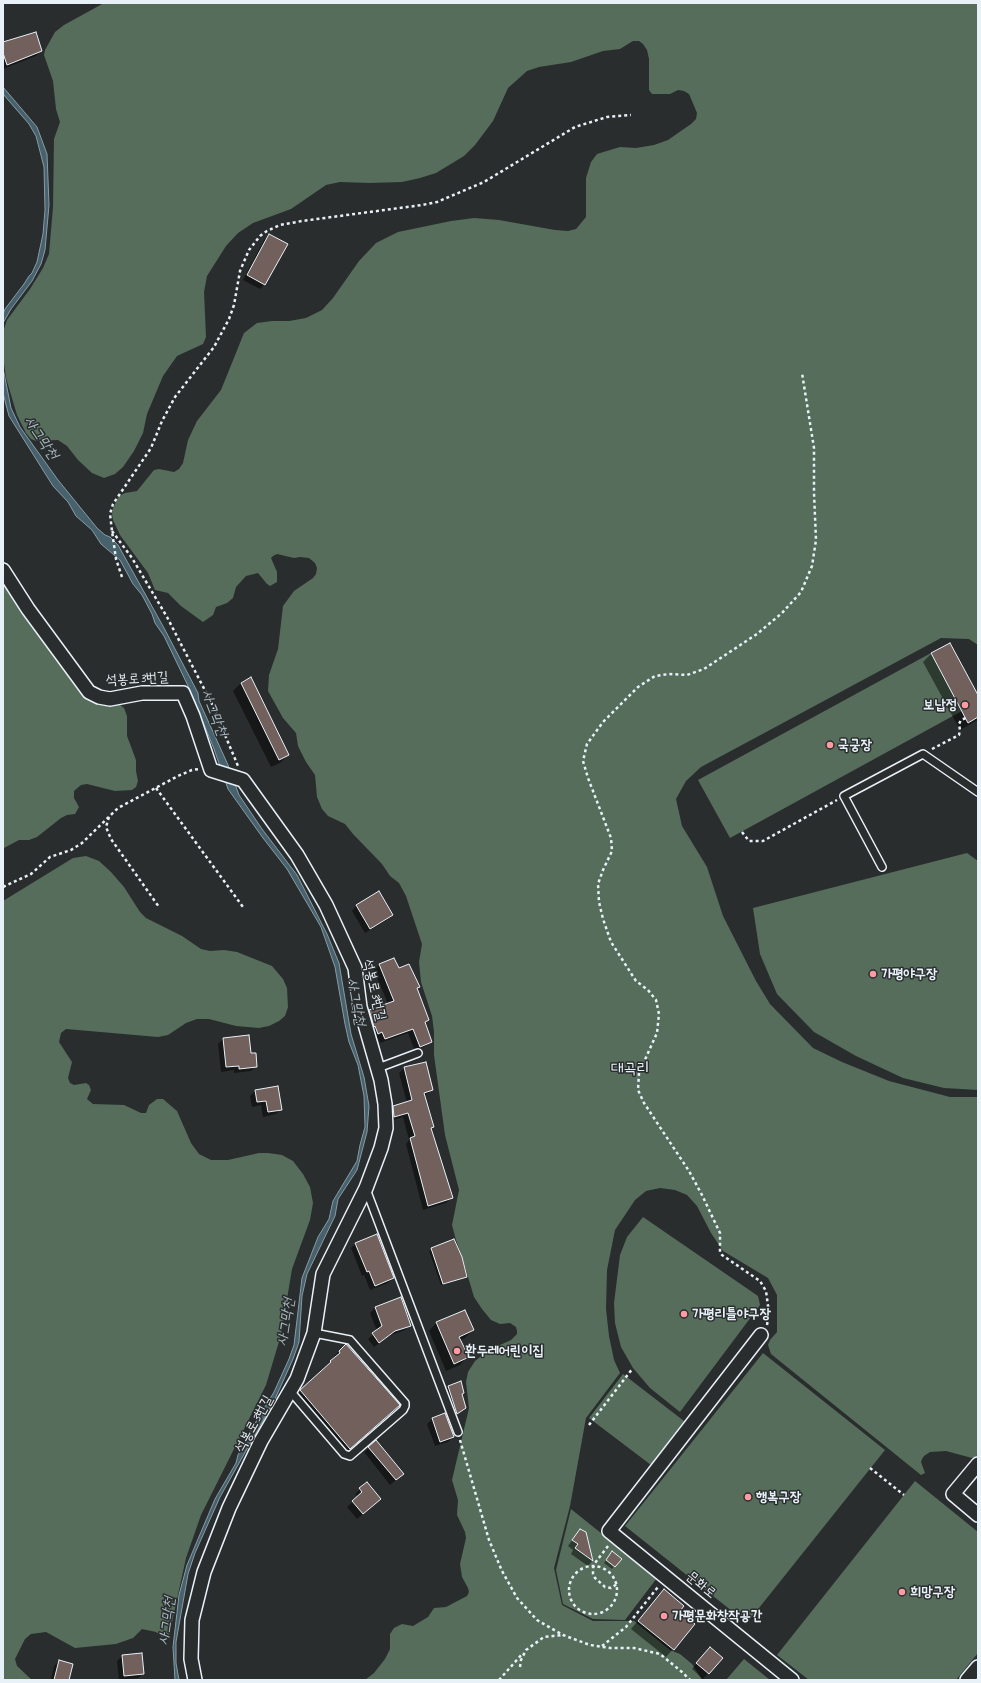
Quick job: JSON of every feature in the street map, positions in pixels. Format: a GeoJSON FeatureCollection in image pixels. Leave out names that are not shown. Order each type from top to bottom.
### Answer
{"type":"FeatureCollection","features":[{"type":"Feature","properties":{"kind":"street","name":"석봉로3번길"},"geometry":{"type":"LineString","coordinates":[[3,570],[28,609],[90,692],[99,697],[110,699],[142,693],[183,693],[193,716],[211,770]]}},
{"type":"Feature","properties":{"kind":"street"},"geometry":{"type":"LineString","coordinates":[[211,770],[243,780]]}},
{"type":"Feature","properties":{"kind":"street","name":"석봉로3번길"},"geometry":{"type":"LineString","coordinates":[[195,1680],[191,1659],[192,1620],[204,1572],[230,1508],[262,1440],[291,1392],[297,1379],[314,1333],[323,1274],[366,1188],[382,1148],[386,1128],[385,1104],[378,1068],[360,1007],[354,968],[326,905],[297,855],[243,780]]}},
{"type":"Feature","properties":{"kind":"street"},"geometry":{"type":"LineString","coordinates":[[613,1534],[761,1335]]}},
{"type":"Feature","properties":{"kind":"street"},"geometry":{"type":"LineString","coordinates":[[978,1464],[953,1494],[978,1515]]}},
{"type":"Feature","properties":{"kind":"street","name":"문화로"},"geometry":{"type":"LineString","coordinates":[[613,1534],[792,1680]]}},
{"type":"Feature","properties":{"kind":"street"},"geometry":{"type":"LineString","coordinates":[[967,1680],[978,1666]]}},
{"type":"Feature","properties":{"kind":"lane"},"geometry":{"type":"LineString","coordinates":[[882,867],[844,796],[923,754],[978,792]]}},
{"type":"Feature","properties":{"kind":"lane"},"geometry":{"type":"LineString","coordinates":[[378,1068],[418,1053]]}},
{"type":"Feature","properties":{"kind":"lane"},"geometry":{"type":"LineString","coordinates":[[366,1188],[458,1432]]}},
{"type":"Feature","properties":{"kind":"lane"},"geometry":{"type":"LineString","coordinates":[[291,1392],[344,1454],[350,1456],[403,1410],[405,1406],[405,1403],[350,1340],[314,1333]]}},
{"type":"Feature","properties":{"kind":"path"},"geometry":{"type":"LineString","coordinates":[[122,577],[116,559],[112,531],[110,514],[113,504],[151,448],[162,420],[176,397],[214,347],[229,319],[234,305],[240,271],[249,250],[260,236],[267,230],[280,225],[437,202],[484,182],[575,126],[607,117],[631,115]]}},
{"type":"Feature","properties":{"kind":"path"},"geometry":{"type":"LineString","coordinates":[[761,1335],[768,1322],[770,1313],[766,1291],[760,1282],[720,1252],[720,1233],[702,1195],[689,1171],[644,1103],[638,1090],[637,1082],[639,1073],[657,1033],[659,1014],[656,1000],[648,990],[636,981],[611,942],[603,919],[599,902],[598,884],[612,851],[611,838],[583,761],[588,744],[603,722],[638,687],[654,676],[670,674],[687,675],[704,669],[757,634],[782,613],[801,592],[812,566],[816,540],[814,448],[802,373]]}},
{"type":"Feature","properties":{"kind":"path"},"geometry":{"type":"LineString","coordinates":[[112,531],[132,558],[177,635],[212,704],[243,780]]}},
{"type":"Feature","properties":{"kind":"path"},"geometry":{"type":"LineString","coordinates":[[923,754],[959,735],[959,724],[961,720],[966,718]]}},
{"type":"Feature","properties":{"kind":"path"},"geometry":{"type":"LineString","coordinates":[[3,887],[31,874],[50,857],[71,850],[82,843],[109,815],[118,808],[192,770],[211,770]]}},
{"type":"Feature","properties":{"kind":"path"},"geometry":{"type":"LineString","coordinates":[[156,788],[243,908]]}},
{"type":"Feature","properties":{"kind":"path"},"geometry":{"type":"LineString","coordinates":[[742,832],[749,840],[763,841],[844,796]]}},
{"type":"Feature","properties":{"kind":"path"},"geometry":{"type":"LineString","coordinates":[[109,815],[106,827],[111,839],[159,907]]}},
{"type":"Feature","properties":{"kind":"path"},"geometry":{"type":"LineString","coordinates":[[589,1425],[632,1368]]}},
{"type":"Feature","properties":{"kind":"path"},"geometry":{"type":"LineString","coordinates":[[458,1432],[480,1512],[489,1540],[502,1571],[517,1598],[537,1620],[563,1635],[590,1645],[634,1648],[660,1654],[690,1680]]}},
{"type":"Feature","properties":{"kind":"path"},"geometry":{"type":"LineString","coordinates":[[870,1468],[904,1495]]}},
{"type":"Feature","properties":{"kind":"path"},"geometry":{"type":"LineString","coordinates":[[613,1534],[594,1565],[593,1574],[601,1585],[608,1589],[617,1584]]}},
{"type":"Feature","properties":{"kind":"path"},"geometry":{"type":"LineString","coordinates":[[594,1565],[609,1571],[617,1584],[617,1592],[615,1600],[604,1612],[588,1614],[580,1611],[574,1606],[568,1591],[569,1582],[573,1575],[579,1570],[586,1566],[594,1565]]}},
{"type":"Feature","properties":{"kind":"path"},"geometry":{"type":"LineString","coordinates":[[602,1646],[626,1627],[666,1577]]}},
{"type":"Feature","properties":{"kind":"path"},"geometry":{"type":"LineString","coordinates":[[499,1680],[526,1650],[544,1637],[563,1635]]}},
{"type":"Feature","properties":{"kind":"path"},"geometry":{"type":"LineString","coordinates":[[520,1668],[520,1660],[526,1650]]}},
{"type":"Feature","properties":{"kind":"green space"},"geometry":{"type":"Polygon","coordinates":[[[104,3],[978,3],[978,645],[969,639],[941,638],[701,767],[686,781],[676,799],[682,826],[707,867],[723,916],[756,981],[770,1004],[813,1048],[842,1062],[889,1081],[950,1097],[978,1097],[978,1455],[972,1458],[946,1451],[930,1452],[922,1459],[921,1462],[925,1473],[921,1475],[771,1354],[768,1345],[770,1340],[777,1332],[777,1295],[768,1278],[723,1251],[711,1233],[697,1206],[687,1195],[675,1190],[660,1188],[646,1191],[635,1200],[615,1230],[607,1270],[606,1309],[609,1336],[614,1360],[620,1373],[586,1418],[570,1506],[554,1568],[562,1605],[593,1621],[634,1621],[670,1650],[680,1654],[692,1664],[702,1680],[365,1680],[374,1673],[385,1659],[390,1649],[390,1634],[394,1628],[402,1624],[413,1626],[428,1617],[434,1608],[446,1607],[467,1596],[469,1592],[462,1577],[460,1564],[466,1538],[465,1532],[457,1515],[458,1500],[452,1480],[469,1408],[466,1382],[468,1372],[475,1361],[489,1350],[511,1340],[517,1334],[517,1331],[516,1327],[510,1323],[500,1324],[491,1320],[474,1297],[452,1225],[459,1190],[445,1135],[434,1055],[432,1016],[421,982],[419,962],[422,944],[406,896],[399,883],[390,876],[382,864],[345,824],[328,816],[322,809],[317,797],[315,775],[298,746],[296,733],[283,718],[268,691],[269,675],[278,649],[283,606],[294,591],[313,578],[316,574],[317,568],[315,563],[309,558],[294,558],[277,554],[273,556],[271,558],[277,572],[277,582],[270,586],[258,573],[246,576],[236,587],[233,598],[227,603],[216,607],[213,615],[203,622],[181,606],[168,593],[155,590],[148,573],[120,535],[113,520],[112,514],[113,508],[119,496],[125,493],[137,491],[154,470],[159,469],[174,472],[179,469],[183,463],[188,440],[197,421],[221,390],[244,333],[257,323],[289,321],[306,318],[322,310],[333,298],[359,261],[376,243],[398,232],[451,221],[474,218],[499,220],[555,230],[568,231],[576,229],[586,217],[586,178],[591,162],[597,154],[620,147],[636,148],[654,145],[668,140],[691,124],[696,119],[697,113],[689,94],[684,91],[678,90],[670,94],[652,94],[649,90],[649,59],[647,50],[639,41],[633,41],[620,49],[603,51],[571,62],[539,67],[527,71],[508,88],[493,121],[475,145],[464,156],[436,173],[402,182],[340,182],[326,185],[291,209],[253,223],[238,233],[226,246],[207,276],[204,292],[206,337],[203,344],[177,356],[163,376],[147,414],[143,433],[134,451],[123,467],[115,474],[104,478],[92,473],[78,460],[67,446],[58,440],[36,441],[31,439],[26,433],[17,415],[6,378],[3,356],[3,332],[7,320],[30,289],[43,268],[49,254],[53,207],[54,139],[60,122],[56,109],[53,81],[44,55],[45,50],[55,32],[64,25],[104,3]]]}},
{"type":"Feature","properties":{"kind":"green space"},"geometry":{"type":"Polygon","coordinates":[[[3,578],[86,697],[97,703],[109,705],[119,704],[124,708],[127,716],[127,736],[136,760],[138,781],[136,787],[132,790],[115,791],[87,784],[81,785],[74,791],[74,798],[79,807],[75,814],[67,815],[61,818],[37,837],[29,840],[19,840],[4,848],[3,578]]]}},
{"type":"Feature","properties":{"kind":"green space","name":"국궁장"},"geometry":{"type":"Polygon","coordinates":[[[931,653],[962,711],[730,838],[698,780],[931,653]]]}},
{"type":"Feature","properties":{"kind":"green space","name":"가평야구장"},"geometry":{"type":"Polygon","coordinates":[[[967,853],[978,861],[978,1090],[944,1088],[903,1078],[856,1056],[814,1032],[777,994],[760,954],[753,908],[967,853]]]}},
{"type":"Feature","properties":{"kind":"green space"},"geometry":{"type":"Polygon","coordinates":[[[86,856],[99,861],[111,872],[124,887],[140,912],[146,918],[182,936],[201,949],[210,951],[224,950],[237,952],[272,966],[283,979],[287,988],[288,1007],[285,1016],[279,1021],[269,1026],[259,1028],[236,1026],[209,1019],[197,1019],[186,1023],[168,1035],[158,1037],[66,1029],[61,1033],[59,1042],[72,1062],[68,1078],[70,1083],[74,1085],[86,1083],[89,1085],[91,1090],[87,1099],[93,1104],[124,1105],[141,1113],[146,1113],[149,1105],[157,1099],[163,1099],[177,1111],[191,1143],[199,1154],[211,1160],[228,1160],[259,1153],[282,1155],[293,1161],[303,1174],[310,1187],[313,1203],[310,1220],[292,1269],[281,1335],[266,1385],[201,1515],[186,1558],[169,1636],[162,1637],[156,1632],[142,1629],[133,1638],[116,1644],[75,1648],[46,1632],[31,1634],[25,1639],[15,1659],[17,1666],[32,1680],[3,1680],[3,901],[73,858],[86,856]]]}},
{"type":"Feature","properties":{"kind":"green space","name":"가평리틀야구장"},"geometry":{"type":"Polygon","coordinates":[[[643,1217],[758,1296],[760,1305],[680,1412],[650,1388],[633,1368],[621,1347],[615,1323],[614,1303],[620,1255],[627,1237],[643,1217]]]}},
{"type":"Feature","properties":{"kind":"green space","name":"행복구장"},"geometry":{"type":"Polygon","coordinates":[[[763,1353],[885,1450],[747,1623],[625,1526],[763,1353]]]}},
{"type":"Feature","properties":{"kind":"green space"},"geometry":{"type":"Polygon","coordinates":[[[623,1374],[684,1421],[651,1465],[589,1418],[623,1374]]]}},
{"type":"Feature","properties":{"kind":"green space","name":"희망구장"},"geometry":{"type":"Polygon","coordinates":[[[915,1481],[978,1532],[978,1653],[956,1680],[809,1680],[777,1655],[915,1481]]]}},
{"type":"Feature","properties":{"kind":"green space"},"geometry":{"type":"Polygon","coordinates":[[[571,1509],[657,1578],[625,1620],[593,1619],[563,1604],[556,1570],[571,1509]]]}},
{"type":"Feature","properties":{"kind":"green space"},"geometry":{"type":"Polygon","coordinates":[[[744,1659],[770,1680],[726,1680],[744,1659]]]}},
{"type":"Feature","properties":{"kind":"water"},"geometry":{"type":"Polygon","coordinates":[[[3,87],[37,127],[47,154],[49,205],[45,250],[41,264],[32,281],[11,309],[3,323],[3,314],[5,309],[32,273],[37,262],[43,234],[45,210],[44,167],[36,136],[29,124],[3,94],[3,87]]]}},
{"type":"Feature","properties":{"kind":"water"},"geometry":{"type":"Polygon","coordinates":[[[3,368],[11,408],[20,427],[58,480],[97,528],[118,545],[198,693],[199,701],[228,765],[239,795],[262,829],[297,875],[327,934],[339,963],[351,1034],[364,1077],[369,1106],[367,1132],[357,1170],[338,1199],[335,1216],[307,1274],[302,1296],[299,1342],[293,1359],[275,1399],[220,1497],[195,1553],[188,1574],[176,1642],[176,1663],[179,1680],[175,1680],[173,1647],[179,1595],[187,1565],[215,1499],[236,1463],[238,1455],[254,1425],[274,1392],[289,1359],[294,1345],[302,1278],[318,1237],[329,1219],[333,1201],[357,1161],[365,1127],[364,1096],[358,1065],[349,1042],[335,967],[321,927],[287,869],[228,789],[214,749],[190,690],[142,595],[133,584],[120,560],[101,544],[92,530],[76,516],[68,502],[53,486],[9,416],[3,393],[3,368]]]}},
{"type":"Feature","properties":{"kind":"building"},"geometry":{"type":"Polygon","coordinates":[[[36,32],[42,51],[7,65],[3,53],[3,42],[36,32]]]}},
{"type":"Feature","properties":{"kind":"building"},"geometry":{"type":"Polygon","coordinates":[[[269,234],[288,244],[265,285],[247,275],[269,234]]]}},
{"type":"Feature","properties":{"kind":"building"},"geometry":{"type":"Polygon","coordinates":[[[950,643],[978,695],[978,717],[968,723],[931,653],[950,643]]]}},
{"type":"Feature","properties":{"kind":"building"},"geometry":{"type":"Polygon","coordinates":[[[251,677],[289,755],[279,760],[241,683],[251,677]]]}},
{"type":"Feature","properties":{"kind":"building"},"geometry":{"type":"Polygon","coordinates":[[[379,891],[393,915],[370,929],[356,905],[379,891]]]}},
{"type":"Feature","properties":{"kind":"building"},"geometry":{"type":"Polygon","coordinates":[[[394,958],[399,968],[409,964],[420,987],[417,988],[429,1020],[425,1022],[432,1042],[420,1047],[413,1029],[385,1039],[382,1032],[378,1034],[375,1026],[374,1027],[369,1010],[394,1001],[379,964],[394,958]]]}},
{"type":"Feature","properties":{"kind":"building"},"geometry":{"type":"Polygon","coordinates":[[[249,1035],[251,1053],[256,1053],[257,1067],[239,1069],[239,1066],[226,1067],[223,1038],[249,1035]]]}},
{"type":"Feature","properties":{"kind":"building"},"geometry":{"type":"Polygon","coordinates":[[[426,1062],[433,1090],[424,1093],[434,1127],[431,1128],[453,1198],[428,1206],[410,1138],[415,1136],[408,1113],[394,1117],[393,1106],[412,1100],[404,1067],[426,1062]]]}},
{"type":"Feature","properties":{"kind":"building"},"geometry":{"type":"Polygon","coordinates":[[[278,1086],[282,1110],[268,1112],[266,1101],[257,1102],[255,1090],[278,1086]]]}},
{"type":"Feature","properties":{"kind":"building"},"geometry":{"type":"Polygon","coordinates":[[[377,1234],[394,1278],[375,1286],[369,1271],[367,1272],[355,1243],[377,1234]]]}},
{"type":"Feature","properties":{"kind":"building"},"geometry":{"type":"Polygon","coordinates":[[[454,1239],[462,1257],[467,1277],[443,1284],[431,1248],[454,1239]]]}},
{"type":"Feature","properties":{"kind":"building"},"geometry":{"type":"Polygon","coordinates":[[[401,1297],[411,1326],[395,1331],[379,1343],[372,1333],[382,1326],[375,1307],[401,1297]]]}},
{"type":"Feature","properties":{"kind":"building"},"geometry":{"type":"Polygon","coordinates":[[[465,1310],[474,1330],[459,1337],[469,1357],[454,1364],[436,1322],[465,1310]]]}},
{"type":"Feature","properties":{"kind":"building"},"geometry":{"type":"Polygon","coordinates":[[[346,1344],[400,1405],[350,1449],[300,1390],[340,1353],[339,1351],[346,1344]]]}},
{"type":"Feature","properties":{"kind":"building"},"geometry":{"type":"Polygon","coordinates":[[[461,1381],[464,1393],[462,1394],[466,1408],[457,1414],[448,1386],[461,1381]]]}},
{"type":"Feature","properties":{"kind":"building"},"geometry":{"type":"Polygon","coordinates":[[[445,1413],[454,1437],[440,1442],[432,1418],[445,1413]]]}},
{"type":"Feature","properties":{"kind":"building"},"geometry":{"type":"Polygon","coordinates":[[[376,1440],[404,1474],[396,1480],[368,1447],[376,1440]]]}},
{"type":"Feature","properties":{"kind":"building"},"geometry":{"type":"Polygon","coordinates":[[[367,1482],[381,1499],[363,1514],[352,1501],[362,1492],[359,1488],[367,1482]]]}},
{"type":"Feature","properties":{"kind":"building"},"geometry":{"type":"Polygon","coordinates":[[[580,1529],[586,1532],[593,1561],[575,1548],[578,1544],[572,1540],[580,1529]]]}},
{"type":"Feature","properties":{"kind":"building"},"geometry":{"type":"Polygon","coordinates":[[[612,1551],[622,1559],[615,1567],[606,1560],[612,1551]]]}},
{"type":"Feature","properties":{"kind":"building","name":"가평문화창작공간"},"geometry":{"type":"Polygon","coordinates":[[[664,1589],[684,1606],[680,1611],[695,1624],[674,1650],[638,1621],[664,1589]]]}},
{"type":"Feature","properties":{"kind":"building"},"geometry":{"type":"Polygon","coordinates":[[[710,1647],[723,1658],[709,1674],[696,1663],[710,1647]]]}},
{"type":"Feature","properties":{"kind":"building"},"geometry":{"type":"Polygon","coordinates":[[[142,1653],[144,1674],[124,1676],[122,1655],[142,1653]]]}},
{"type":"Feature","properties":{"kind":"building"},"geometry":{"type":"Polygon","coordinates":[[[59,1660],[73,1664],[69,1680],[54,1680],[59,1660]]]}},
{"type":"Feature","properties":{"kind":"place","name":"보납정"},"geometry":{"type":"Point","coordinates":[965,705]}},
{"type":"Feature","properties":{"kind":"place","name":"국궁장"},"geometry":{"type":"Point","coordinates":[830,745]}},
{"type":"Feature","properties":{"kind":"place","name":"가평야구장"},"geometry":{"type":"Point","coordinates":[873,974]}},
{"type":"Feature","properties":{"kind":"place","name":"가평리틀야구장"},"geometry":{"type":"Point","coordinates":[684,1314]}},
{"type":"Feature","properties":{"kind":"place","name":"환두레어린이집"},"geometry":{"type":"Point","coordinates":[457,1351]}},
{"type":"Feature","properties":{"kind":"place","name":"행복구장"},"geometry":{"type":"Point","coordinates":[748,1497]}},
{"type":"Feature","properties":{"kind":"place","name":"희망구장"},"geometry":{"type":"Point","coordinates":[902,1592]}},
{"type":"Feature","properties":{"kind":"place","name":"가평문화창작공간"},"geometry":{"type":"Point","coordinates":[664,1616]}},
{"type":"Feature","properties":{"kind":"district","name":"대곡리"},"geometry":{"type":"Point","coordinates":[630,1069]}},
{"type":"Feature","properties":{"kind":"water label","name":"사그막천"},"geometry":{"type":"Point","coordinates":[41,438]}},
{"type":"Feature","properties":{"kind":"water label","name":"사그막천"},"geometry":{"type":"Point","coordinates":[214,713]}},
{"type":"Feature","properties":{"kind":"water label","name":"사그막천"},"geometry":{"type":"Point","coordinates":[356,1002]}},
{"type":"Feature","properties":{"kind":"water label","name":"사그막천"},"geometry":{"type":"Point","coordinates":[286,1322]}},
{"type":"Feature","properties":{"kind":"water label","name":"사그막천"},"geometry":{"type":"Point","coordinates":[167,1621]}}]}
